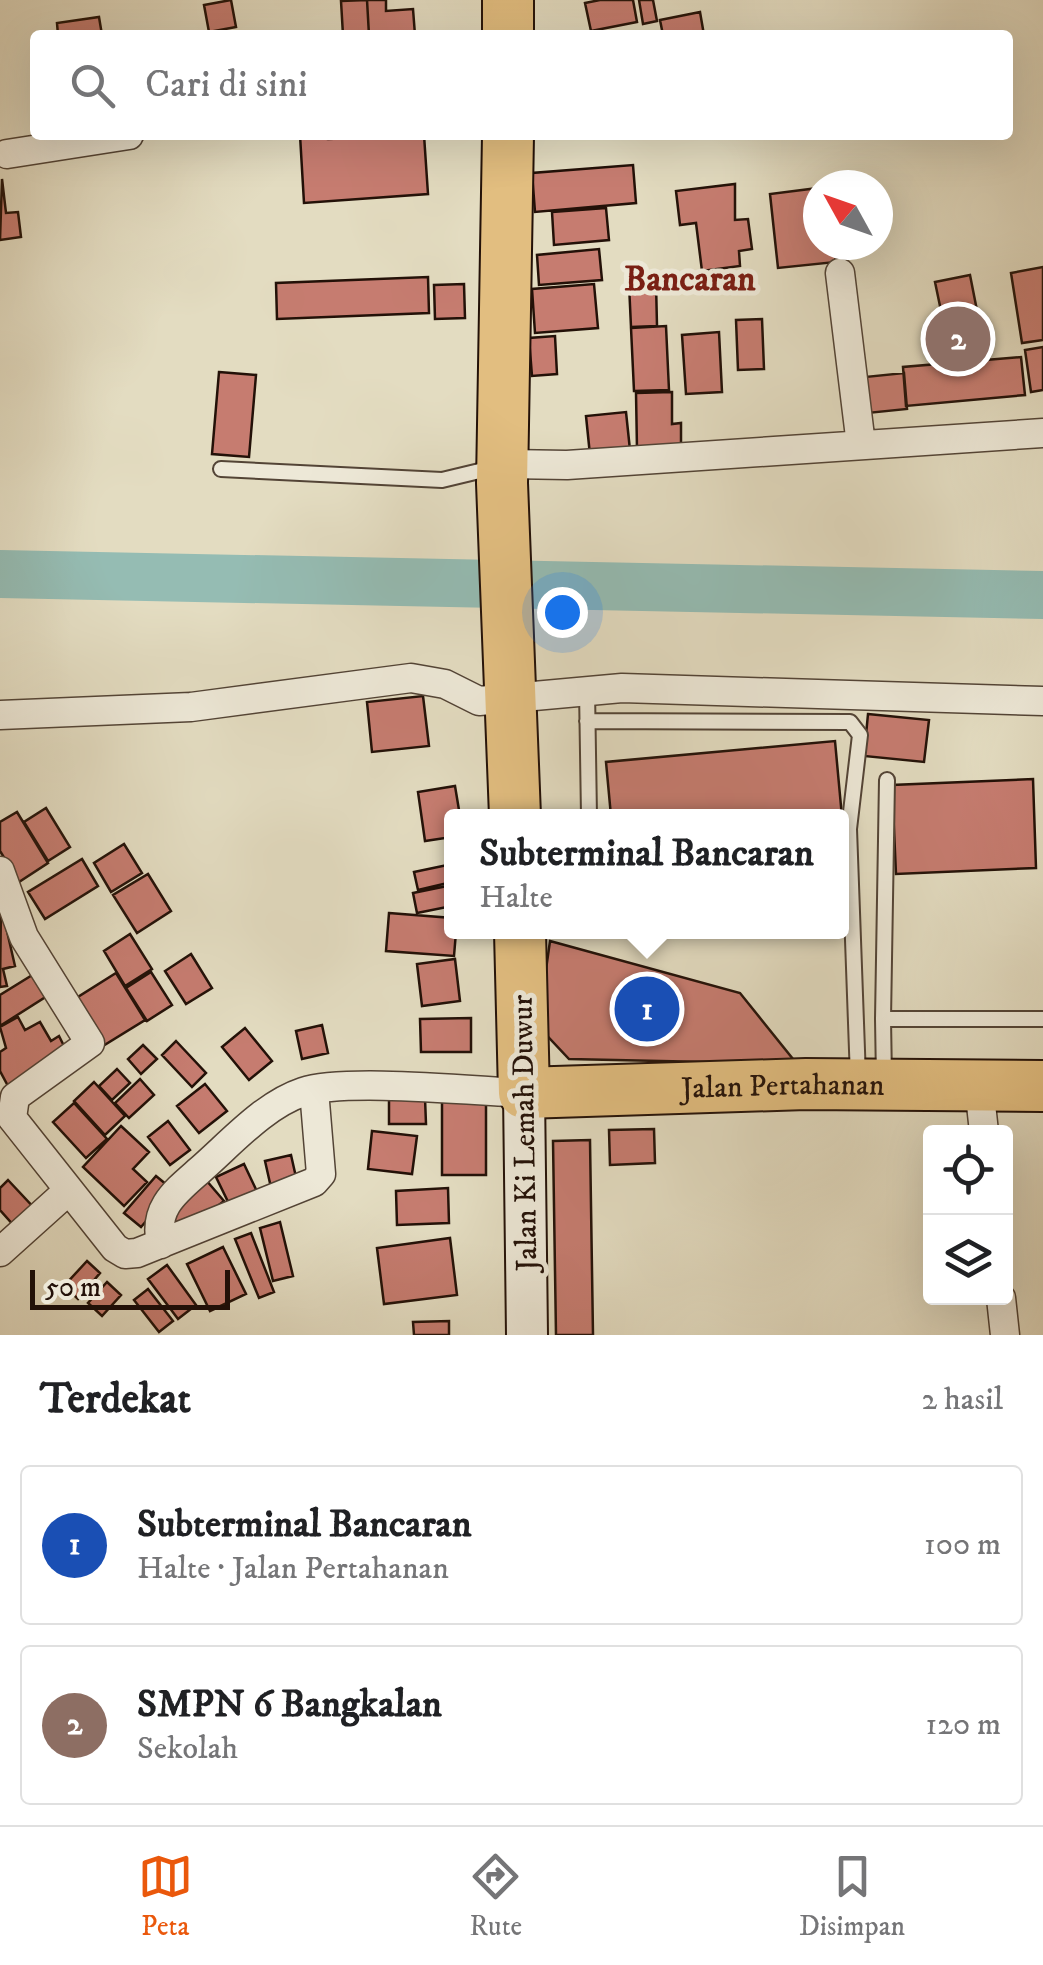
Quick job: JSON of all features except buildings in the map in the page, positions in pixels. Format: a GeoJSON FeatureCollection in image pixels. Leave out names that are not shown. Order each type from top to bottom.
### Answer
{"type":"FeatureCollection","features":[{"type":"Feature","properties":{"kind":"highway"},"geometry":{"type":"LineString","coordinates":[[508,0],[508,30]]}},
{"type":"Feature","properties":{"kind":"highway"},"geometry":{"type":"LineString","coordinates":[[508,140],[502,473],[515,809]]}},
{"type":"Feature","properties":{"kind":"highway","name":"Jalan Ki Lemah Duwur"},"geometry":{"type":"LineString","coordinates":[[520,939],[524,1093]]}},
{"type":"Feature","properties":{"kind":"highway","name":"Jalan Pertahanan"},"geometry":{"type":"LineString","coordinates":[[524,1093],[871,1084],[982,1109],[1043,1086]]}},
{"type":"Feature","properties":{"kind":"main road","name":"Jalan Ki Lemah Duwur"},"geometry":{"type":"LineString","coordinates":[[524,1093],[527,1335]]}},
{"type":"Feature","properties":{"kind":"street"},"geometry":{"type":"LineString","coordinates":[[7,154],[97,140]]}},
{"type":"Feature","properties":{"kind":"street"},"geometry":{"type":"LineString","coordinates":[[840,273],[861,445]]}},
{"type":"Feature","properties":{"kind":"street"},"geometry":{"type":"LineString","coordinates":[[502,473],[567,465],[1043,433]]}},
{"type":"Feature","properties":{"kind":"street"},"geometry":{"type":"LineString","coordinates":[[0,715],[191,707],[411,678],[445,684],[479,701],[510,690],[586,690],[876,692],[1043,702]]}},
{"type":"Feature","properties":{"kind":"street"},"geometry":{"type":"LineString","coordinates":[[0,872],[29,947],[90,1038],[88,1046],[15,1097],[10,1107],[12,1118],[115,1248],[126,1254],[161,1244],[314,1182],[321,1174],[314,1090]]}},
{"type":"Feature","properties":{"kind":"street"},"geometry":{"type":"LineString","coordinates":[[161,1244],[158,1228],[169,1197],[268,1110],[314,1090],[524,1093]]}},
{"type":"Feature","properties":{"kind":"street"},"geometry":{"type":"LineString","coordinates":[[0,1252],[69,1190]]}},
{"type":"Feature","properties":{"kind":"street"},"geometry":{"type":"LineString","coordinates":[[1002,1305],[1005,1335]]}},
{"type":"Feature","properties":{"kind":"lane"},"geometry":{"type":"LineString","coordinates":[[221,469],[442,480],[502,473]]}},
{"type":"Feature","properties":{"kind":"lane"},"geometry":{"type":"LineString","coordinates":[[586,690],[589,809]]}},
{"type":"Feature","properties":{"kind":"lane"},"geometry":{"type":"LineString","coordinates":[[587,721],[850,722],[860,735],[849,812]]}},
{"type":"Feature","properties":{"kind":"lane"},"geometry":{"type":"LineString","coordinates":[[871,1084],[883,1020],[887,780]]}},
{"type":"Feature","properties":{"kind":"lane"},"geometry":{"type":"LineString","coordinates":[[849,863],[871,1084]]}},
{"type":"Feature","properties":{"kind":"lane"},"geometry":{"type":"LineString","coordinates":[[883,1020],[1043,1019]]}},
{"type":"Feature","properties":{"kind":"waterway"},"geometry":{"type":"LineString","coordinates":[[0,574],[1043,595]]}},
{"type":"Feature","properties":{"kind":"place","name":"SMPN 6 Bangkalan"},"geometry":{"type":"Point","coordinates":[958,339]}},
{"type":"Feature","properties":{"kind":"place","name":"Subterminal Bancaran"},"geometry":{"type":"Point","coordinates":[647,1009]}},
{"type":"Feature","properties":{"kind":"district","name":"Bancaran"},"geometry":{"type":"Point","coordinates":[690,278]}}]}
